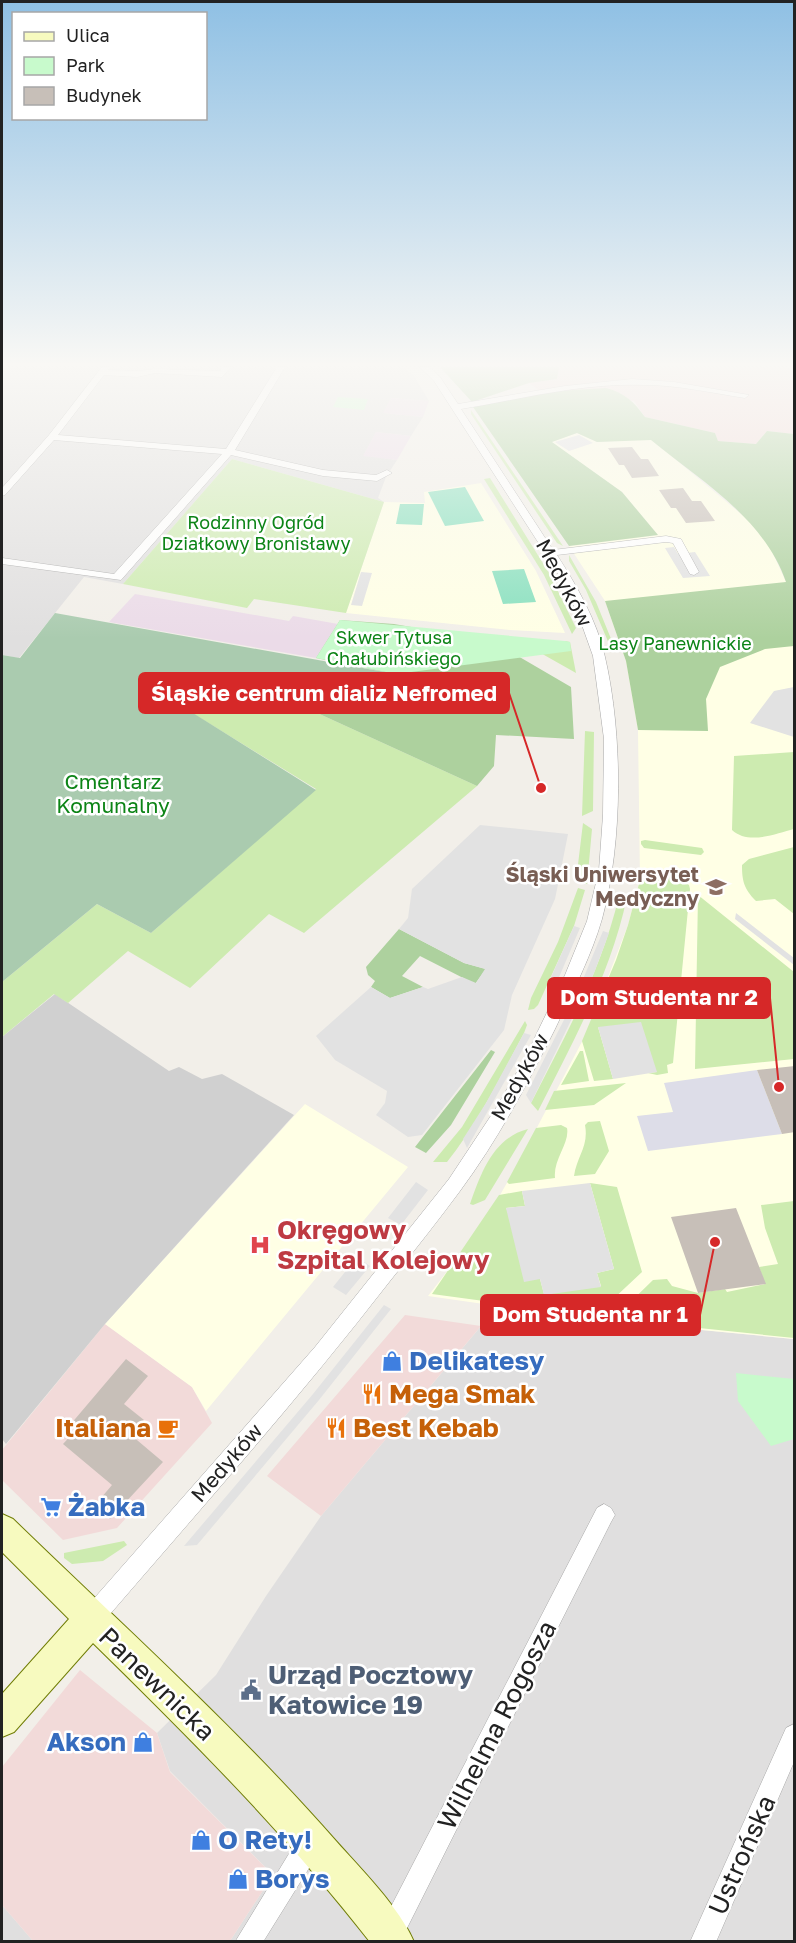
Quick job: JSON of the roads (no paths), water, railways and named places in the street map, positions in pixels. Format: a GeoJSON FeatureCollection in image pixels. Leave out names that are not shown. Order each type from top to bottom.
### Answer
{"type":"FeatureCollection","features":[{"type":"Feature","properties":{"kind":"street"},"geometry":{"type":"LineString","coordinates":[[2,493],[34,458]]}},
{"type":"Feature","properties":{"kind":"street"},"geometry":{"type":"LineString","coordinates":[[2,561],[117,578],[224,458]]}},
{"type":"Feature","properties":{"kind":"street"},"geometry":{"type":"LineString","coordinates":[[254,458],[323,473],[377,478],[387,473]]}},
{"type":"Feature","properties":{"kind":"street","name":"Medyków"},"geometry":{"type":"LineString","coordinates":[[91,1619],[322,1354],[434,1213],[502,1113],[530,1063],[588,939],[603,890],[610,816],[610,739],[599,656],[581,608],[550,552],[489,458]]}},
{"type":"Feature","properties":{"kind":"street"},"geometry":{"type":"LineString","coordinates":[[550,552],[666,539],[677,541],[694,572]]}},
{"type":"Feature","properties":{"kind":"street","name":"Wilhelma Rogosza"},"geometry":{"type":"LineString","coordinates":[[393,1938],[604,1515]]}},
{"type":"Feature","properties":{"kind":"street","name":"Panewnicka"},"geometry":{"type":"LineString","coordinates":[[2,1530],[313,1838],[393,1938]]}},
{"type":"Feature","properties":{"kind":"street"},"geometry":{"type":"LineString","coordinates":[[2,1720],[91,1619]]}},
{"type":"Feature","properties":{"kind":"street","name":"Ustrońska"},"geometry":{"type":"LineString","coordinates":[[703,1941],[795,1736]]}},
{"type":"Feature","properties":{"kind":"street"},"geometry":{"type":"LineString","coordinates":[[248,1941],[313,1838]]}},
{"type":"Feature","properties":{"kind":"place","name":"Śląskie centrum dializ Nefromed"},"geometry":{"type":"Point","coordinates":[541,788]}},
{"type":"Feature","properties":{"kind":"place","name":"Śląski Uniwersytet Medyczny"},"geometry":{"type":"Point","coordinates":[716,887]}},
{"type":"Feature","properties":{"kind":"place","name":"Dom Studenta nr 2"},"geometry":{"type":"Point","coordinates":[779,1087]}},
{"type":"Feature","properties":{"kind":"place","name":"Dom Studenta nr 1"},"geometry":{"type":"Point","coordinates":[715,1242]}},
{"type":"Feature","properties":{"kind":"place","name":"Okręgowy Szpital Kolejowy"},"geometry":{"type":"Point","coordinates":[260,1245]}},
{"type":"Feature","properties":{"kind":"place","name":"Delikatesy"},"geometry":{"type":"Point","coordinates":[392,1361]}},
{"type":"Feature","properties":{"kind":"place","name":"Mega Smak"},"geometry":{"type":"Point","coordinates":[372,1394]}},
{"type":"Feature","properties":{"kind":"place","name":"Italiana"},"geometry":{"type":"Point","coordinates":[168,1428]}},
{"type":"Feature","properties":{"kind":"place","name":"Best Kebab"},"geometry":{"type":"Point","coordinates":[336,1428]}},
{"type":"Feature","properties":{"kind":"place","name":"Żabka"},"geometry":{"type":"Point","coordinates":[51,1507]}},
{"type":"Feature","properties":{"kind":"place","name":"Urząd Pocztowy Katowice 19"},"geometry":{"type":"Point","coordinates":[251,1690]}},
{"type":"Feature","properties":{"kind":"place","name":"Akson"},"geometry":{"type":"Point","coordinates":[143,1742]}},
{"type":"Feature","properties":{"kind":"place","name":"O Rety!"},"geometry":{"type":"Point","coordinates":[201,1840]}},
{"type":"Feature","properties":{"kind":"place","name":"Borys"},"geometry":{"type":"Point","coordinates":[238,1879]}},
{"type":"Feature","properties":{"kind":"park label","name":"Rodzinny Ogród Działkowy Bronisławy"},"geometry":{"type":"Point","coordinates":[256,533]}},
{"type":"Feature","properties":{"kind":"park label","name":"Lasy Panewnickie"},"geometry":{"type":"Point","coordinates":[675,644]}},
{"type":"Feature","properties":{"kind":"park label","name":"Skwer Tytusa Chałubińskiego"},"geometry":{"type":"Point","coordinates":[394,648]}},
{"type":"Feature","properties":{"kind":"park label","name":"Cmentarz Komunalny"},"geometry":{"type":"Point","coordinates":[113,794]}}]}
